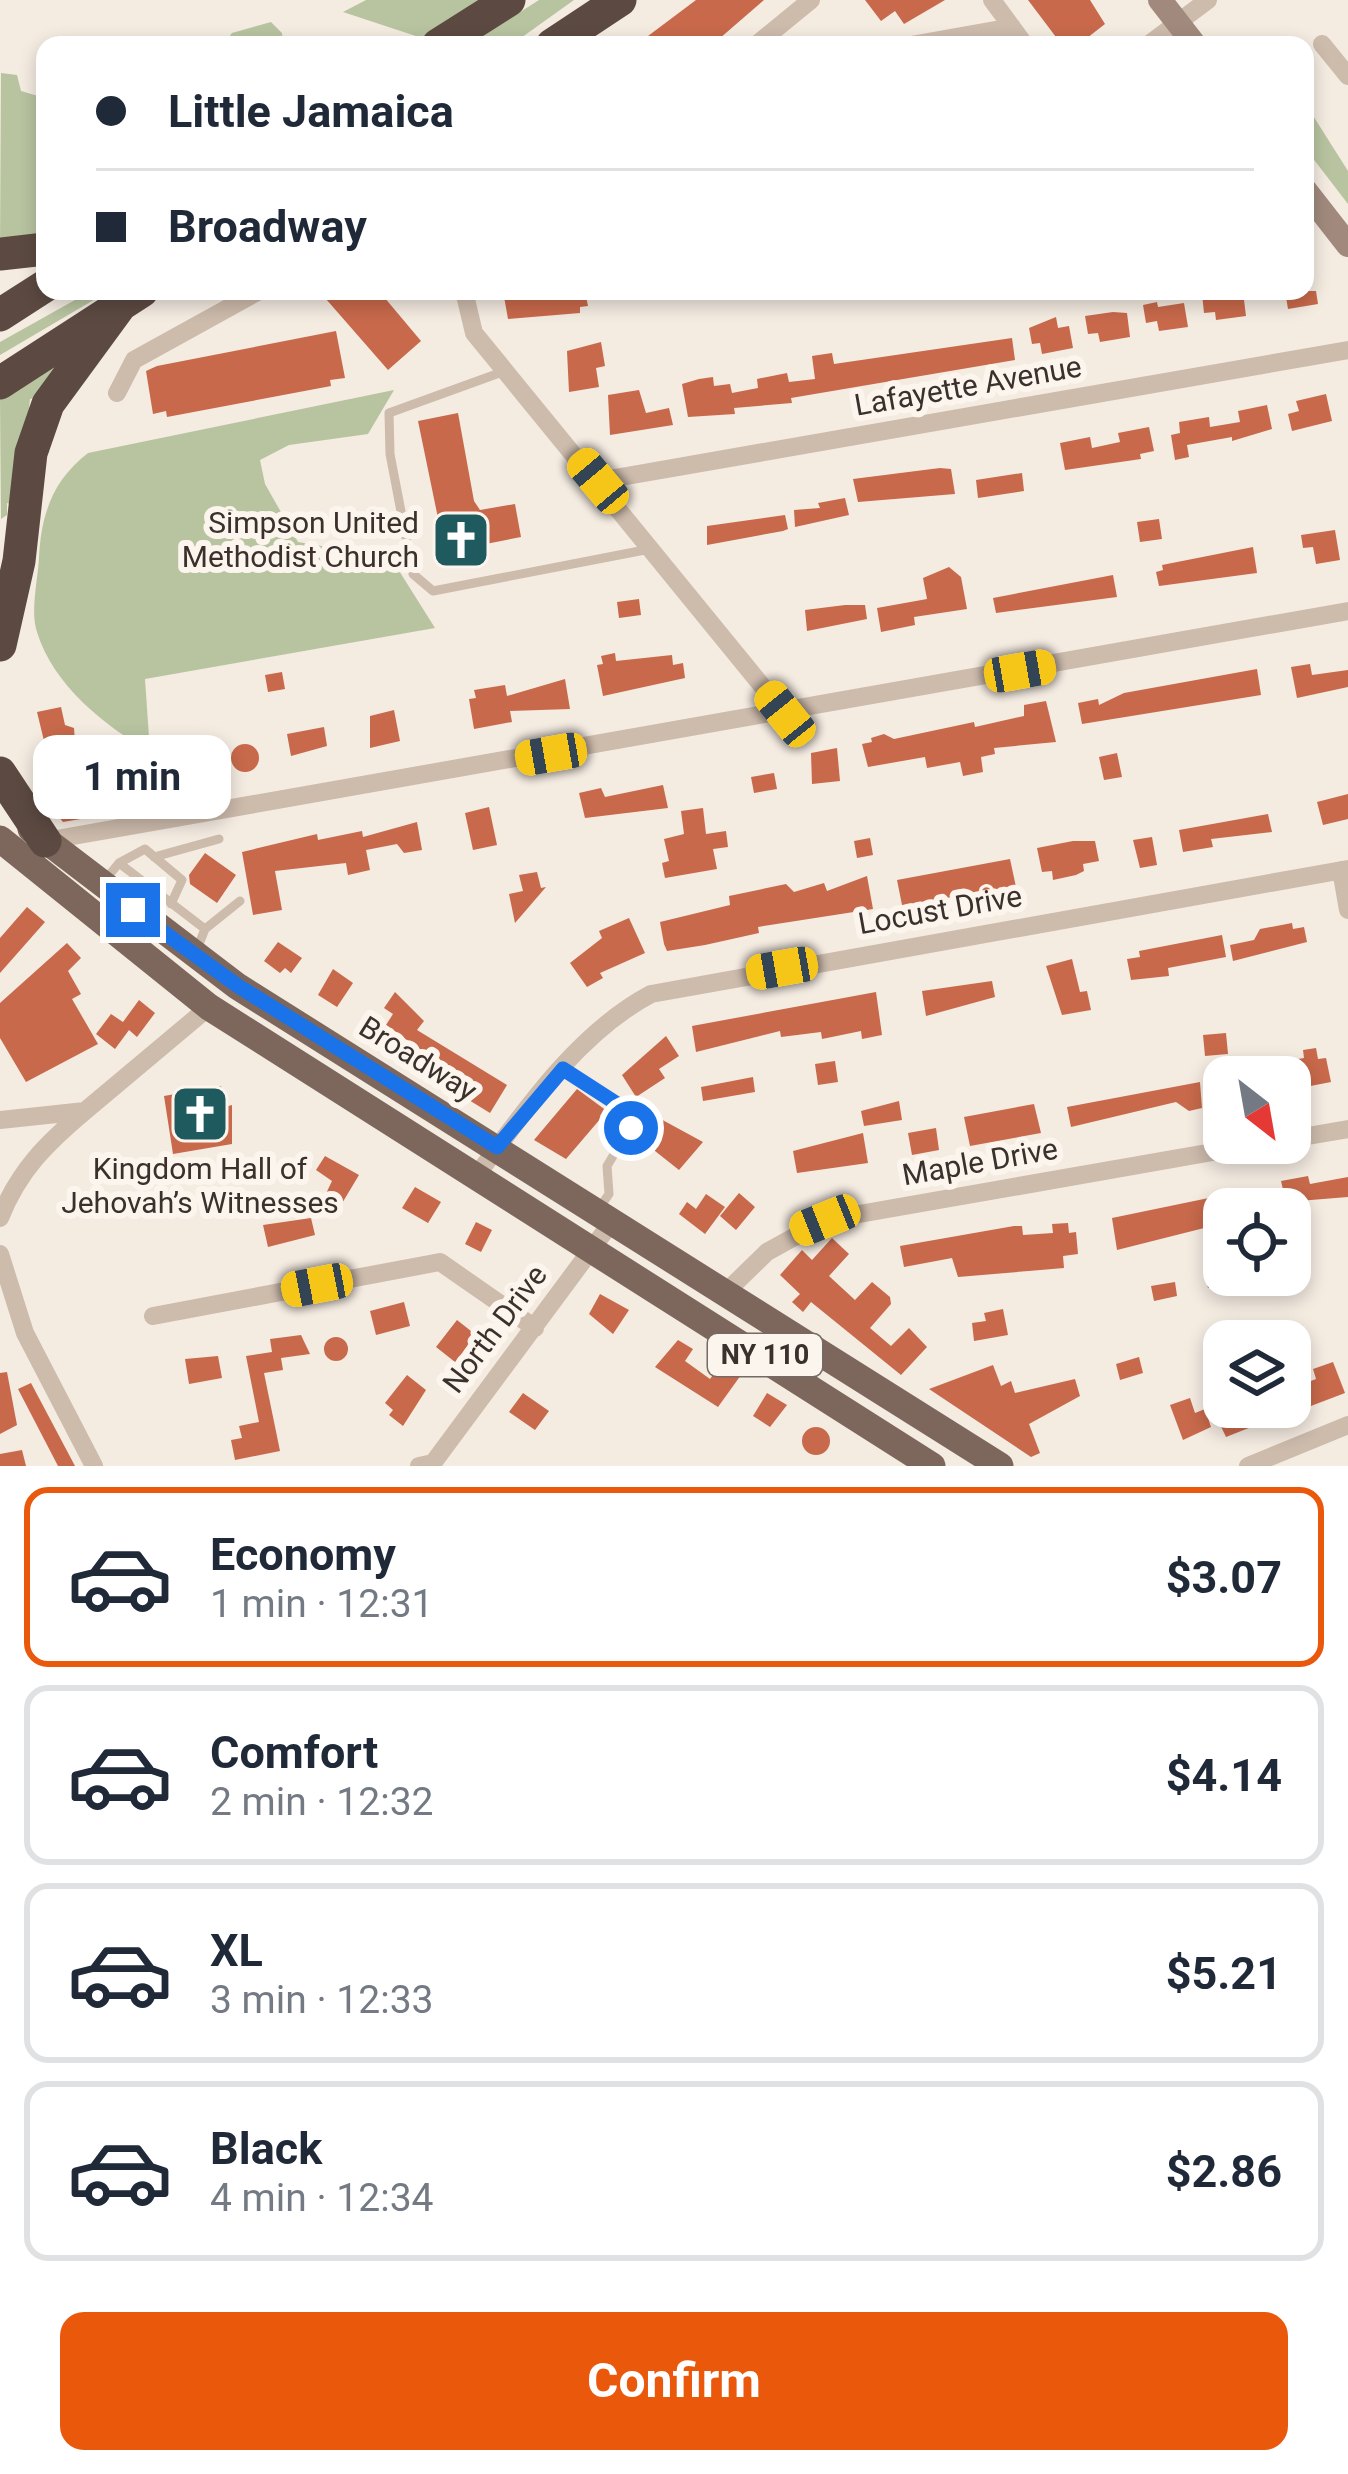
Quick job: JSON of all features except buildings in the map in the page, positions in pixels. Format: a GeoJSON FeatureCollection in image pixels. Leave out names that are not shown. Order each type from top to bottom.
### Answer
{"type":"FeatureCollection","features":[{"type":"Feature","properties":{"kind":"highway"},"geometry":{"type":"LineString","coordinates":[[452,36],[509,0]]}},
{"type":"Feature","properties":{"kind":"highway"},"geometry":{"type":"LineString","coordinates":[[566,36],[620,0]]}},
{"type":"Feature","properties":{"kind":"highway"},"geometry":{"type":"LineString","coordinates":[[0,254],[36,250]]}},
{"type":"Feature","properties":{"kind":"highway"},"geometry":{"type":"LineString","coordinates":[[0,315],[36,292]]}},
{"type":"Feature","properties":{"kind":"highway"},"geometry":{"type":"LineString","coordinates":[[0,383],[127,300]]}},
{"type":"Feature","properties":{"kind":"highway"},"geometry":{"type":"LineString","coordinates":[[0,645],[19,561],[31,453],[48,404],[130,300]]}},
{"type":"Feature","properties":{"kind":"highway"},"geometry":{"type":"LineString","coordinates":[[0,773],[45,841]]}},
{"type":"Feature","properties":{"kind":"main road"},"geometry":{"type":"LineString","coordinates":[[1160,0],[1188,36]]}},
{"type":"Feature","properties":{"kind":"main road"},"geometry":{"type":"LineString","coordinates":[[1314,202],[1348,245]]}},
{"type":"Feature","properties":{"kind":"main road","name":"Broadway"},"geometry":{"type":"LineString","coordinates":[[0,803],[45,841],[110,874],[497,1147],[1000,1466]]}},
{"type":"Feature","properties":{"kind":"main road","name":"NY 110"},"geometry":{"type":"LineString","coordinates":[[0,838],[209,1007],[595,1247],[932,1466]]}},
{"type":"Feature","properties":{"kind":"street"},"geometry":{"type":"LineString","coordinates":[[767,36],[811,0]]}},
{"type":"Feature","properties":{"kind":"street"},"geometry":{"type":"LineString","coordinates":[[992,0],[1018,36]]}},
{"type":"Feature","properties":{"kind":"street"},"geometry":{"type":"LineString","coordinates":[[1161,36],[1208,0]]}},
{"type":"Feature","properties":{"kind":"street"},"geometry":{"type":"LineString","coordinates":[[962,36],[1012,27]]}},
{"type":"Feature","properties":{"kind":"street"},"geometry":{"type":"LineString","coordinates":[[1322,44],[1348,76]]}},
{"type":"Feature","properties":{"kind":"street"},"geometry":{"type":"LineString","coordinates":[[118,392],[134,360],[243,300]]}},
{"type":"Feature","properties":{"kind":"street"},"geometry":{"type":"LineString","coordinates":[[466,300],[474,333],[785,714]]}},
{"type":"Feature","properties":{"kind":"street","name":"Lafayette Avenue"},"geometry":{"type":"LineString","coordinates":[[598,481],[1348,350]]}},
{"type":"Feature","properties":{"kind":"street"},"geometry":{"type":"LineString","coordinates":[[45,841],[1348,611]]}},
{"type":"Feature","properties":{"kind":"street"},"geometry":{"type":"LineString","coordinates":[[1344,870],[1348,910]]}},
{"type":"Feature","properties":{"kind":"street","name":"Locust Drive"},"geometry":{"type":"LineString","coordinates":[[477,1175],[563,1069],[618,1011],[651,994],[1344,870]]}},
{"type":"Feature","properties":{"kind":"street"},"geometry":{"type":"LineString","coordinates":[[0,1218],[15,1180],[41,1148],[209,1007]]}},
{"type":"Feature","properties":{"kind":"street"},"geometry":{"type":"LineString","coordinates":[[0,1120],[85,1111]]}},
{"type":"Feature","properties":{"kind":"street"},"geometry":{"type":"LineString","coordinates":[[1311,1135],[1348,1129]]}},
{"type":"Feature","properties":{"kind":"street","name":"Maple Drive"},"geometry":{"type":"LineString","coordinates":[[728,1290],[767,1252],[825,1220],[1203,1154]]}},
{"type":"Feature","properties":{"kind":"street","name":"North Drive"},"geometry":{"type":"LineString","coordinates":[[418,1466],[433,1463],[535,1328],[595,1247],[606,1215]]}},
{"type":"Feature","properties":{"kind":"street"},"geometry":{"type":"LineString","coordinates":[[0,1254],[26,1333],[94,1466]]}},
{"type":"Feature","properties":{"kind":"street"},"geometry":{"type":"LineString","coordinates":[[153,1316],[440,1262],[535,1328]]}},
{"type":"Feature","properties":{"kind":"street"},"geometry":{"type":"LineString","coordinates":[[1247,1466],[1348,1425]]}},
{"type":"Feature","properties":{"kind":"lane"},"geometry":{"type":"LineString","coordinates":[[505,371],[389,413],[390,454],[412,574],[433,591],[652,549]]}},
{"type":"Feature","properties":{"kind":"lane"},"geometry":{"type":"LineString","coordinates":[[139,825],[149,853],[182,880],[171,904]]}},
{"type":"Feature","properties":{"kind":"lane"},"geometry":{"type":"LineString","coordinates":[[110,874],[149,853],[218,839]]}},
{"type":"Feature","properties":{"kind":"lane"},"geometry":{"type":"LineString","coordinates":[[141,899],[171,904],[200,941],[240,901]]}},
{"type":"Feature","properties":{"kind":"lane"},"geometry":{"type":"LineString","coordinates":[[563,1069],[625,1109],[631,1128],[607,1166],[606,1215]]}},
{"type":"Feature","properties":{"kind":"green space"},"geometry":{"type":"Polygon","coordinates":[[[366,0],[509,0],[453,36],[416,36],[343,12],[366,0]]]}},
{"type":"Feature","properties":{"kind":"green space"},"geometry":{"type":"Polygon","coordinates":[[[539,0],[574,0],[524,36],[482,36],[539,0]]]}},
{"type":"Feature","properties":{"kind":"green space"},"geometry":{"type":"Polygon","coordinates":[[[271,22],[282,36],[230,36],[271,22]]]}},
{"type":"Feature","properties":{"kind":"green space"},"geometry":{"type":"Polygon","coordinates":[[[1,73],[17,75],[21,91],[36,95],[36,243],[0,248],[1,73]]]}},
{"type":"Feature","properties":{"kind":"green space"},"geometry":{"type":"Polygon","coordinates":[[[1314,117],[1348,171],[1348,204],[1314,160],[1314,117]]]}},
{"type":"Feature","properties":{"kind":"green space"},"geometry":{"type":"Polygon","coordinates":[[[75,300],[94,300],[0,355],[0,342],[75,300]]]}},
{"type":"Feature","properties":{"kind":"green space"},"geometry":{"type":"Polygon","coordinates":[[[60,360],[41,397],[30,399],[19,506],[7,503],[7,515],[1,519],[0,399],[60,360]]]}},
{"type":"Feature","properties":{"kind":"green space"},"geometry":{"type":"Polygon","coordinates":[[[394,390],[368,434],[289,445],[260,460],[265,484],[298,542],[391,558],[435,628],[145,679],[150,752],[83,702],[55,669],[34,615],[46,513],[58,486],[76,463],[88,453],[394,390]]]}},
{"type":"Feature","properties":{"kind":"place","name":"Simpson United Methodist Church"},"geometry":{"type":"Point","coordinates":[461,540]}},
{"type":"Feature","properties":{"kind":"place","name":"Kingdom Hall of Jehovah’s Witnesses"},"geometry":{"type":"Point","coordinates":[200,1114]}},
{"type":"Feature","properties":{"kind":"route"},"geometry":{"type":"LineString","coordinates":[[133,910],[238,986],[497,1147],[563,1069],[625,1109],[631,1128]]}}]}
